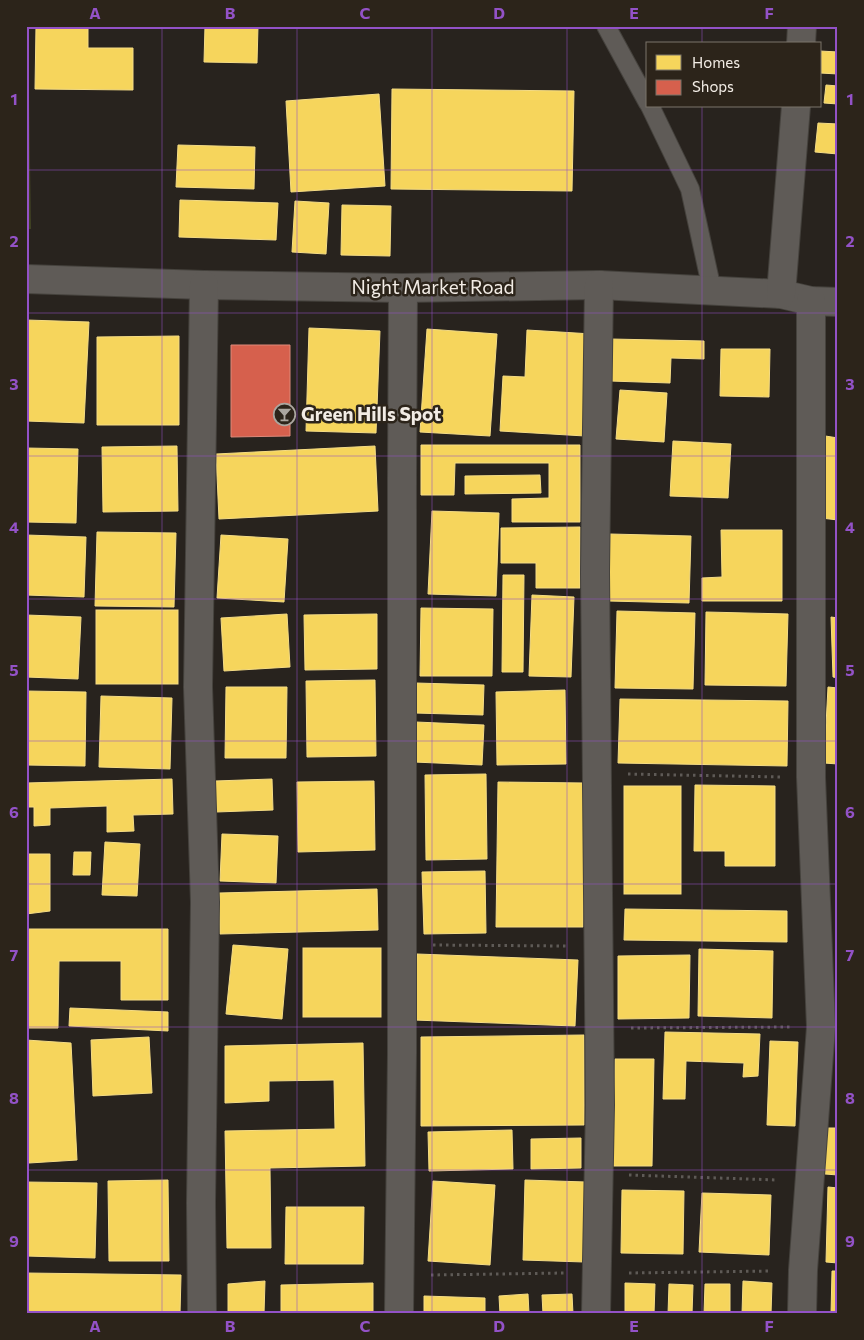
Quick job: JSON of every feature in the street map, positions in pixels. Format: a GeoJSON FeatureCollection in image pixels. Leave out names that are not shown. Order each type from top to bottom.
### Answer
{"type":"FeatureCollection","features":[{"type":"Feature","properties":{"kind":"street"},"geometry":{"type":"LineString","coordinates":[[801,42],[802,26]]}},
{"type":"Feature","properties":{"kind":"street"},"geometry":{"type":"LineString","coordinates":[[781,294],[796,108]]}},
{"type":"Feature","properties":{"kind":"street","name":"Night Market Road"},"geometry":{"type":"LineString","coordinates":[[26,279],[204,285],[403,288],[599,285],[781,294],[811,301],[838,302]]}},
{"type":"Feature","properties":{"kind":"street"},"geometry":{"type":"LineString","coordinates":[[202,1314],[205,902],[198,687],[204,285]]}},
{"type":"Feature","properties":{"kind":"street"},"geometry":{"type":"LineString","coordinates":[[596,1314],[599,1028],[595,562],[599,285]]}},
{"type":"Feature","properties":{"kind":"street"},"geometry":{"type":"LineString","coordinates":[[399,1314],[402,945],[403,288]]}},
{"type":"Feature","properties":{"kind":"street"},"geometry":{"type":"LineString","coordinates":[[802,1314],[803,1270],[827,918],[811,778],[811,301]]}},
{"type":"Feature","properties":{"kind":"lane"},"geometry":{"type":"LineString","coordinates":[[606,26],[646,98]]}},
{"type":"Feature","properties":{"kind":"lane"},"geometry":{"type":"LineString","coordinates":[[651,108],[690,189],[712,290]]}},
{"type":"Feature","properties":{"kind":"path"},"geometry":{"type":"LineString","coordinates":[[597,774],[811,778]]}},
{"type":"Feature","properties":{"kind":"path"},"geometry":{"type":"LineString","coordinates":[[402,945],[598,946]]}},
{"type":"Feature","properties":{"kind":"path"},"geometry":{"type":"LineString","coordinates":[[599,1028],[821,1027]]}},
{"type":"Feature","properties":{"kind":"path"},"geometry":{"type":"LineString","coordinates":[[598,1174],[810,1181]]}},
{"type":"Feature","properties":{"kind":"path"},"geometry":{"type":"LineString","coordinates":[[399,1276],[803,1270]]}},
{"type":"Feature","properties":{"kind":"green space"},"geometry":{"type":"Polygon","coordinates":[[[26,26],[28,26],[31,229],[26,229],[26,26]]]}},
{"type":"Feature","properties":{"kind":"building: Homes"},"geometry":{"type":"Polygon","coordinates":[[[36,26],[88,26],[88,48],[133,48],[133,90],[35,89],[36,26]]]}},
{"type":"Feature","properties":{"kind":"building: Homes"},"geometry":{"type":"Polygon","coordinates":[[[205,26],[258,26],[257,63],[204,62],[205,26]]]}},
{"type":"Feature","properties":{"kind":"building: Homes"},"geometry":{"type":"Polygon","coordinates":[[[822,51],[838,52],[838,74],[822,73],[822,51]]]}},
{"type":"Feature","properties":{"kind":"building: Homes"},"geometry":{"type":"Polygon","coordinates":[[[826,85],[838,86],[838,104],[824,103],[826,85]]]}},
{"type":"Feature","properties":{"kind":"building: Homes"},"geometry":{"type":"Polygon","coordinates":[[[392,89],[574,91],[572,191],[391,189],[392,89]]]}},
{"type":"Feature","properties":{"kind":"building: Homes"},"geometry":{"type":"Polygon","coordinates":[[[379,94],[385,186],[291,192],[286,101],[379,94]]]}},
{"type":"Feature","properties":{"kind":"building: Homes"},"geometry":{"type":"Polygon","coordinates":[[[818,123],[838,124],[838,154],[815,152],[818,123]]]}},
{"type":"Feature","properties":{"kind":"building: Homes"},"geometry":{"type":"Polygon","coordinates":[[[178,145],[255,147],[254,189],[176,187],[178,145]]]}},
{"type":"Feature","properties":{"kind":"building: Homes"},"geometry":{"type":"Polygon","coordinates":[[[180,200],[278,203],[276,240],[179,237],[180,200]]]}},
{"type":"Feature","properties":{"kind":"building: Homes"},"geometry":{"type":"Polygon","coordinates":[[[295,201],[329,203],[326,254],[292,252],[295,201]]]}},
{"type":"Feature","properties":{"kind":"building: Homes"},"geometry":{"type":"Polygon","coordinates":[[[342,205],[391,206],[390,256],[341,255],[342,205]]]}},
{"type":"Feature","properties":{"kind":"building: Homes"},"geometry":{"type":"Polygon","coordinates":[[[26,320],[89,322],[84,423],[26,421],[26,320]]]}},
{"type":"Feature","properties":{"kind":"building: Homes"},"geometry":{"type":"Polygon","coordinates":[[[309,328],[380,331],[376,433],[306,431],[309,328]]]}},
{"type":"Feature","properties":{"kind":"building: Homes"},"geometry":{"type":"Polygon","coordinates":[[[427,329],[497,334],[490,436],[420,432],[427,329]]]}},
{"type":"Feature","properties":{"kind":"building: Homes"},"geometry":{"type":"Polygon","coordinates":[[[527,330],[592,334],[585,436],[500,431],[503,376],[525,377],[527,330]]]}},
{"type":"Feature","properties":{"kind":"building: Homes"},"geometry":{"type":"Polygon","coordinates":[[[179,336],[179,425],[97,425],[97,337],[179,336]]]}},
{"type":"Feature","properties":{"kind":"building: Homes"},"geometry":{"type":"Polygon","coordinates":[[[611,339],[704,341],[704,359],[671,358],[670,383],[610,381],[611,339]]]}},
{"type":"Feature","properties":{"kind":"building: Homes"},"geometry":{"type":"Polygon","coordinates":[[[721,349],[770,349],[769,397],[720,396],[721,349]]]}},
{"type":"Feature","properties":{"kind":"building: Homes"},"geometry":{"type":"Polygon","coordinates":[[[620,390],[667,393],[664,442],[616,439],[620,390]]]}},
{"type":"Feature","properties":{"kind":"building: Homes"},"geometry":{"type":"Polygon","coordinates":[[[819,435],[838,438],[838,520],[821,518],[819,435]]]}},
{"type":"Feature","properties":{"kind":"building: Homes"},"geometry":{"type":"Polygon","coordinates":[[[673,441],[731,444],[728,498],[670,496],[673,441]]]}},
{"type":"Feature","properties":{"kind":"building: Homes"},"geometry":{"type":"Polygon","coordinates":[[[421,445],[580,445],[580,522],[512,522],[512,499],[549,498],[549,463],[455,463],[454,495],[421,495],[421,445]]]}},
{"type":"Feature","properties":{"kind":"building: Homes"},"geometry":{"type":"Polygon","coordinates":[[[177,446],[178,511],[103,512],[102,447],[177,446]]]}},
{"type":"Feature","properties":{"kind":"building: Homes"},"geometry":{"type":"Polygon","coordinates":[[[375,446],[378,511],[219,519],[216,454],[375,446]]]}},
{"type":"Feature","properties":{"kind":"building: Homes"},"geometry":{"type":"Polygon","coordinates":[[[26,448],[78,449],[76,523],[26,522],[26,448]]]}},
{"type":"Feature","properties":{"kind":"building: Homes"},"geometry":{"type":"Polygon","coordinates":[[[540,475],[541,493],[465,494],[465,476],[540,475]]]}},
{"type":"Feature","properties":{"kind":"building: Homes"},"geometry":{"type":"Polygon","coordinates":[[[432,511],[499,513],[496,596],[428,594],[432,511]]]}},
{"type":"Feature","properties":{"kind":"building: Homes"},"geometry":{"type":"Polygon","coordinates":[[[580,527],[580,588],[536,588],[536,563],[501,563],[501,528],[580,527]]]}},
{"type":"Feature","properties":{"kind":"building: Homes"},"geometry":{"type":"Polygon","coordinates":[[[721,530],[782,530],[782,601],[702,601],[702,578],[722,577],[721,530]]]}},
{"type":"Feature","properties":{"kind":"building: Homes"},"geometry":{"type":"Polygon","coordinates":[[[97,532],[176,533],[174,607],[95,606],[97,532]]]}},
{"type":"Feature","properties":{"kind":"building: Homes"},"geometry":{"type":"Polygon","coordinates":[[[610,534],[691,536],[689,603],[608,601],[610,534]]]}},
{"type":"Feature","properties":{"kind":"building: Homes"},"geometry":{"type":"Polygon","coordinates":[[[26,535],[86,537],[84,597],[26,595],[26,535]]]}},
{"type":"Feature","properties":{"kind":"building: Homes"},"geometry":{"type":"Polygon","coordinates":[[[221,535],[288,539],[284,602],[217,598],[221,535]]]}},
{"type":"Feature","properties":{"kind":"building: Homes"},"geometry":{"type":"Polygon","coordinates":[[[503,575],[524,575],[523,672],[502,672],[503,575]]]}},
{"type":"Feature","properties":{"kind":"building: Homes"},"geometry":{"type":"Polygon","coordinates":[[[532,595],[574,597],[571,677],[529,676],[532,595]]]}},
{"type":"Feature","properties":{"kind":"building: Homes"},"geometry":{"type":"Polygon","coordinates":[[[421,608],[493,609],[492,676],[420,676],[421,608]]]}},
{"type":"Feature","properties":{"kind":"building: Homes"},"geometry":{"type":"Polygon","coordinates":[[[96,610],[178,610],[178,684],[96,684],[96,610]]]}},
{"type":"Feature","properties":{"kind":"building: Homes"},"geometry":{"type":"Polygon","coordinates":[[[617,611],[695,613],[693,689],[615,688],[617,611]]]}},
{"type":"Feature","properties":{"kind":"building: Homes"},"geometry":{"type":"Polygon","coordinates":[[[706,612],[788,614],[786,686],[705,685],[706,612]]]}},
{"type":"Feature","properties":{"kind":"building: Homes"},"geometry":{"type":"Polygon","coordinates":[[[287,614],[290,667],[224,671],[221,618],[287,614]]]}},
{"type":"Feature","properties":{"kind":"building: Homes"},"geometry":{"type":"Polygon","coordinates":[[[377,614],[377,669],[305,670],[304,615],[377,614]]]}},
{"type":"Feature","properties":{"kind":"building: Homes"},"geometry":{"type":"Polygon","coordinates":[[[26,615],[81,617],[78,679],[26,677],[26,615]]]}},
{"type":"Feature","properties":{"kind":"building: Homes"},"geometry":{"type":"Polygon","coordinates":[[[831,617],[838,618],[838,678],[833,677],[831,617]]]}},
{"type":"Feature","properties":{"kind":"building: Homes"},"geometry":{"type":"Polygon","coordinates":[[[375,680],[376,756],[307,757],[306,681],[375,680]]]}},
{"type":"Feature","properties":{"kind":"building: Homes"},"geometry":{"type":"Polygon","coordinates":[[[416,683],[484,685],[483,715],[415,713],[416,683]]]}},
{"type":"Feature","properties":{"kind":"building: Homes"},"geometry":{"type":"Polygon","coordinates":[[[226,687],[287,687],[286,758],[225,758],[226,687]]]}},
{"type":"Feature","properties":{"kind":"building: Homes"},"geometry":{"type":"Polygon","coordinates":[[[828,687],[838,688],[838,764],[824,763],[828,687]]]}},
{"type":"Feature","properties":{"kind":"building: Homes"},"geometry":{"type":"Polygon","coordinates":[[[565,690],[566,764],[497,765],[496,692],[565,690]]]}},
{"type":"Feature","properties":{"kind":"building: Homes"},"geometry":{"type":"Polygon","coordinates":[[[26,691],[86,692],[85,766],[26,765],[26,691]]]}},
{"type":"Feature","properties":{"kind":"building: Homes"},"geometry":{"type":"Polygon","coordinates":[[[101,696],[172,698],[170,769],[99,767],[101,696]]]}},
{"type":"Feature","properties":{"kind":"building: Homes"},"geometry":{"type":"Polygon","coordinates":[[[620,699],[788,701],[787,766],[618,763],[620,699]]]}},
{"type":"Feature","properties":{"kind":"building: Homes"},"geometry":{"type":"Polygon","coordinates":[[[416,722],[484,725],[482,765],[414,762],[416,722]]]}},
{"type":"Feature","properties":{"kind":"building: Homes"},"geometry":{"type":"Polygon","coordinates":[[[486,774],[487,859],[426,860],[425,775],[486,774]]]}},
{"type":"Feature","properties":{"kind":"building: Homes"},"geometry":{"type":"Polygon","coordinates":[[[172,779],[173,814],[133,815],[134,831],[107,832],[107,806],[50,808],[50,825],[34,826],[34,807],[26,807],[26,783],[172,779]]]}},
{"type":"Feature","properties":{"kind":"building: Homes"},"geometry":{"type":"Polygon","coordinates":[[[272,779],[273,810],[216,812],[215,781],[272,779]]]}},
{"type":"Feature","properties":{"kind":"building: Homes"},"geometry":{"type":"Polygon","coordinates":[[[374,781],[375,850],[298,852],[297,782],[374,781]]]}},
{"type":"Feature","properties":{"kind":"building: Homes"},"geometry":{"type":"Polygon","coordinates":[[[498,782],[585,783],[583,927],[496,927],[498,782]]]}},
{"type":"Feature","properties":{"kind":"building: Homes"},"geometry":{"type":"Polygon","coordinates":[[[695,785],[775,786],[775,866],[725,866],[725,851],[694,851],[695,785]]]}},
{"type":"Feature","properties":{"kind":"building: Homes"},"geometry":{"type":"Polygon","coordinates":[[[624,786],[681,786],[681,894],[624,894],[624,786]]]}},
{"type":"Feature","properties":{"kind":"building: Homes"},"geometry":{"type":"Polygon","coordinates":[[[222,834],[278,836],[276,883],[220,881],[222,834]]]}},
{"type":"Feature","properties":{"kind":"building: Homes"},"geometry":{"type":"Polygon","coordinates":[[[105,842],[140,844],[137,896],[102,895],[105,842]]]}},
{"type":"Feature","properties":{"kind":"building: Homes"},"geometry":{"type":"Polygon","coordinates":[[[74,852],[91,852],[90,875],[73,875],[74,852]]]}},
{"type":"Feature","properties":{"kind":"building: Homes"},"geometry":{"type":"Polygon","coordinates":[[[26,854],[50,854],[50,911],[26,914],[26,854]]]}},
{"type":"Feature","properties":{"kind":"building: Homes"},"geometry":{"type":"Polygon","coordinates":[[[485,871],[486,933],[424,934],[422,872],[485,871]]]}},
{"type":"Feature","properties":{"kind":"building: Homes"},"geometry":{"type":"Polygon","coordinates":[[[377,889],[378,930],[220,934],[219,893],[377,889]]]}},
{"type":"Feature","properties":{"kind":"building: Homes"},"geometry":{"type":"Polygon","coordinates":[[[625,909],[787,911],[787,942],[624,940],[625,909]]]}},
{"type":"Feature","properties":{"kind":"building: Homes"},"geometry":{"type":"Polygon","coordinates":[[[26,929],[168,929],[168,1000],[121,1000],[121,961],[59,961],[58,1028],[26,1028],[26,929]]]}},
{"type":"Feature","properties":{"kind":"building: Homes"},"geometry":{"type":"Polygon","coordinates":[[[233,945],[288,949],[282,1019],[226,1014],[233,945]]]}},
{"type":"Feature","properties":{"kind":"building: Homes"},"geometry":{"type":"Polygon","coordinates":[[[303,948],[381,948],[381,1017],[303,1017],[303,948]]]}},
{"type":"Feature","properties":{"kind":"building: Homes"},"geometry":{"type":"Polygon","coordinates":[[[699,949],[773,951],[772,1018],[698,1016],[699,949]]]}},
{"type":"Feature","properties":{"kind":"building: Homes"},"geometry":{"type":"Polygon","coordinates":[[[417,954],[578,960],[575,1026],[414,1020],[417,954]]]}},
{"type":"Feature","properties":{"kind":"building: Homes"},"geometry":{"type":"Polygon","coordinates":[[[690,955],[689,1018],[618,1019],[618,956],[690,955]]]}},
{"type":"Feature","properties":{"kind":"building: Homes"},"geometry":{"type":"Polygon","coordinates":[[[70,1008],[168,1012],[168,1031],[69,1026],[70,1008]]]}},
{"type":"Feature","properties":{"kind":"building: Homes"},"geometry":{"type":"Polygon","coordinates":[[[665,1032],[760,1034],[758,1076],[743,1077],[744,1063],[686,1061],[685,1099],[663,1099],[665,1032]]]}},
{"type":"Feature","properties":{"kind":"building: Homes"},"geometry":{"type":"Polygon","coordinates":[[[584,1035],[584,1125],[421,1126],[421,1037],[584,1035]]]}},
{"type":"Feature","properties":{"kind":"building: Homes"},"geometry":{"type":"Polygon","coordinates":[[[149,1037],[152,1093],[93,1096],[91,1040],[149,1037]]]}},
{"type":"Feature","properties":{"kind":"building: Homes"},"geometry":{"type":"Polygon","coordinates":[[[26,1040],[71,1043],[77,1160],[29,1163],[26,1118],[26,1040]]]}},
{"type":"Feature","properties":{"kind":"building: Homes"},"geometry":{"type":"Polygon","coordinates":[[[770,1041],[798,1042],[795,1126],[767,1125],[770,1041]]]}},
{"type":"Feature","properties":{"kind":"building: Homes"},"geometry":{"type":"Polygon","coordinates":[[[363,1043],[365,1166],[270,1168],[271,1248],[227,1248],[225,1131],[335,1129],[334,1080],[269,1081],[269,1101],[225,1103],[225,1046],[363,1043]]]}},
{"type":"Feature","properties":{"kind":"building: Homes"},"geometry":{"type":"Polygon","coordinates":[[[615,1059],[654,1059],[652,1166],[613,1166],[615,1059]]]}},
{"type":"Feature","properties":{"kind":"building: Homes"},"geometry":{"type":"Polygon","coordinates":[[[826,1128],[838,1128],[838,1175],[825,1174],[826,1128]]]}},
{"type":"Feature","properties":{"kind":"building: Homes"},"geometry":{"type":"Polygon","coordinates":[[[512,1130],[513,1169],[429,1171],[428,1132],[512,1130]]]}},
{"type":"Feature","properties":{"kind":"building: Homes"},"geometry":{"type":"Polygon","coordinates":[[[581,1138],[581,1168],[531,1169],[531,1139],[581,1138]]]}},
{"type":"Feature","properties":{"kind":"building: Homes"},"geometry":{"type":"Polygon","coordinates":[[[168,1180],[169,1261],[109,1261],[108,1181],[168,1180]]]}},
{"type":"Feature","properties":{"kind":"building: Homes"},"geometry":{"type":"Polygon","coordinates":[[[525,1180],[586,1182],[584,1262],[523,1260],[525,1180]]]}},
{"type":"Feature","properties":{"kind":"building: Homes"},"geometry":{"type":"Polygon","coordinates":[[[433,1181],[495,1185],[490,1265],[428,1261],[433,1181]]]}},
{"type":"Feature","properties":{"kind":"building: Homes"},"geometry":{"type":"Polygon","coordinates":[[[26,1182],[97,1183],[95,1258],[26,1256],[26,1182]]]}},
{"type":"Feature","properties":{"kind":"building: Homes"},"geometry":{"type":"Polygon","coordinates":[[[828,1187],[838,1188],[838,1263],[826,1262],[828,1187]]]}},
{"type":"Feature","properties":{"kind":"building: Homes"},"geometry":{"type":"Polygon","coordinates":[[[622,1190],[684,1191],[683,1254],[621,1253],[622,1190]]]}},
{"type":"Feature","properties":{"kind":"building: Homes"},"geometry":{"type":"Polygon","coordinates":[[[702,1193],[771,1195],[769,1255],[699,1252],[702,1193]]]}},
{"type":"Feature","properties":{"kind":"building: Homes"},"geometry":{"type":"Polygon","coordinates":[[[286,1207],[364,1207],[363,1264],[285,1264],[286,1207]]]}},
{"type":"Feature","properties":{"kind":"building: Homes"},"geometry":{"type":"Polygon","coordinates":[[[832,1271],[838,1271],[838,1314],[831,1314],[832,1271]]]}},
{"type":"Feature","properties":{"kind":"building: Homes"},"geometry":{"type":"Polygon","coordinates":[[[26,1273],[181,1275],[180,1314],[26,1314],[26,1273]]]}},
{"type":"Feature","properties":{"kind":"building: Homes"},"geometry":{"type":"Polygon","coordinates":[[[265,1281],[264,1314],[228,1314],[228,1284],[265,1281]]]}},
{"type":"Feature","properties":{"kind":"building: Homes"},"geometry":{"type":"Polygon","coordinates":[[[743,1281],[772,1283],[771,1314],[742,1314],[743,1281]]]}},
{"type":"Feature","properties":{"kind":"building: Homes"},"geometry":{"type":"Polygon","coordinates":[[[373,1283],[373,1313],[281,1314],[281,1285],[373,1283]]]}},
{"type":"Feature","properties":{"kind":"building: Homes"},"geometry":{"type":"Polygon","coordinates":[[[625,1283],[655,1284],[654,1314],[625,1314],[625,1283]]]}},
{"type":"Feature","properties":{"kind":"building: Homes"},"geometry":{"type":"Polygon","coordinates":[[[669,1284],[693,1285],[692,1314],[668,1314],[669,1284]]]}},
{"type":"Feature","properties":{"kind":"building: Homes"},"geometry":{"type":"Polygon","coordinates":[[[705,1284],[730,1284],[730,1314],[704,1314],[705,1284]]]}},
{"type":"Feature","properties":{"kind":"building: Homes"},"geometry":{"type":"Polygon","coordinates":[[[528,1294],[529,1314],[500,1314],[499,1296],[528,1294]]]}},
{"type":"Feature","properties":{"kind":"building: Homes"},"geometry":{"type":"Polygon","coordinates":[[[572,1294],[573,1314],[543,1314],[542,1295],[572,1294]]]}},
{"type":"Feature","properties":{"kind":"building: Homes"},"geometry":{"type":"Polygon","coordinates":[[[424,1296],[485,1298],[485,1314],[424,1314],[424,1296]]]}},
{"type":"Feature","properties":{"kind":"building: Shops"},"geometry":{"type":"Polygon","coordinates":[[[231,345],[290,345],[290,436],[231,437],[231,345]]]}},
{"type":"Feature","properties":{"kind":"place","name":"Green Hills Spot"},"geometry":{"type":"Point","coordinates":[285,414]}}]}
